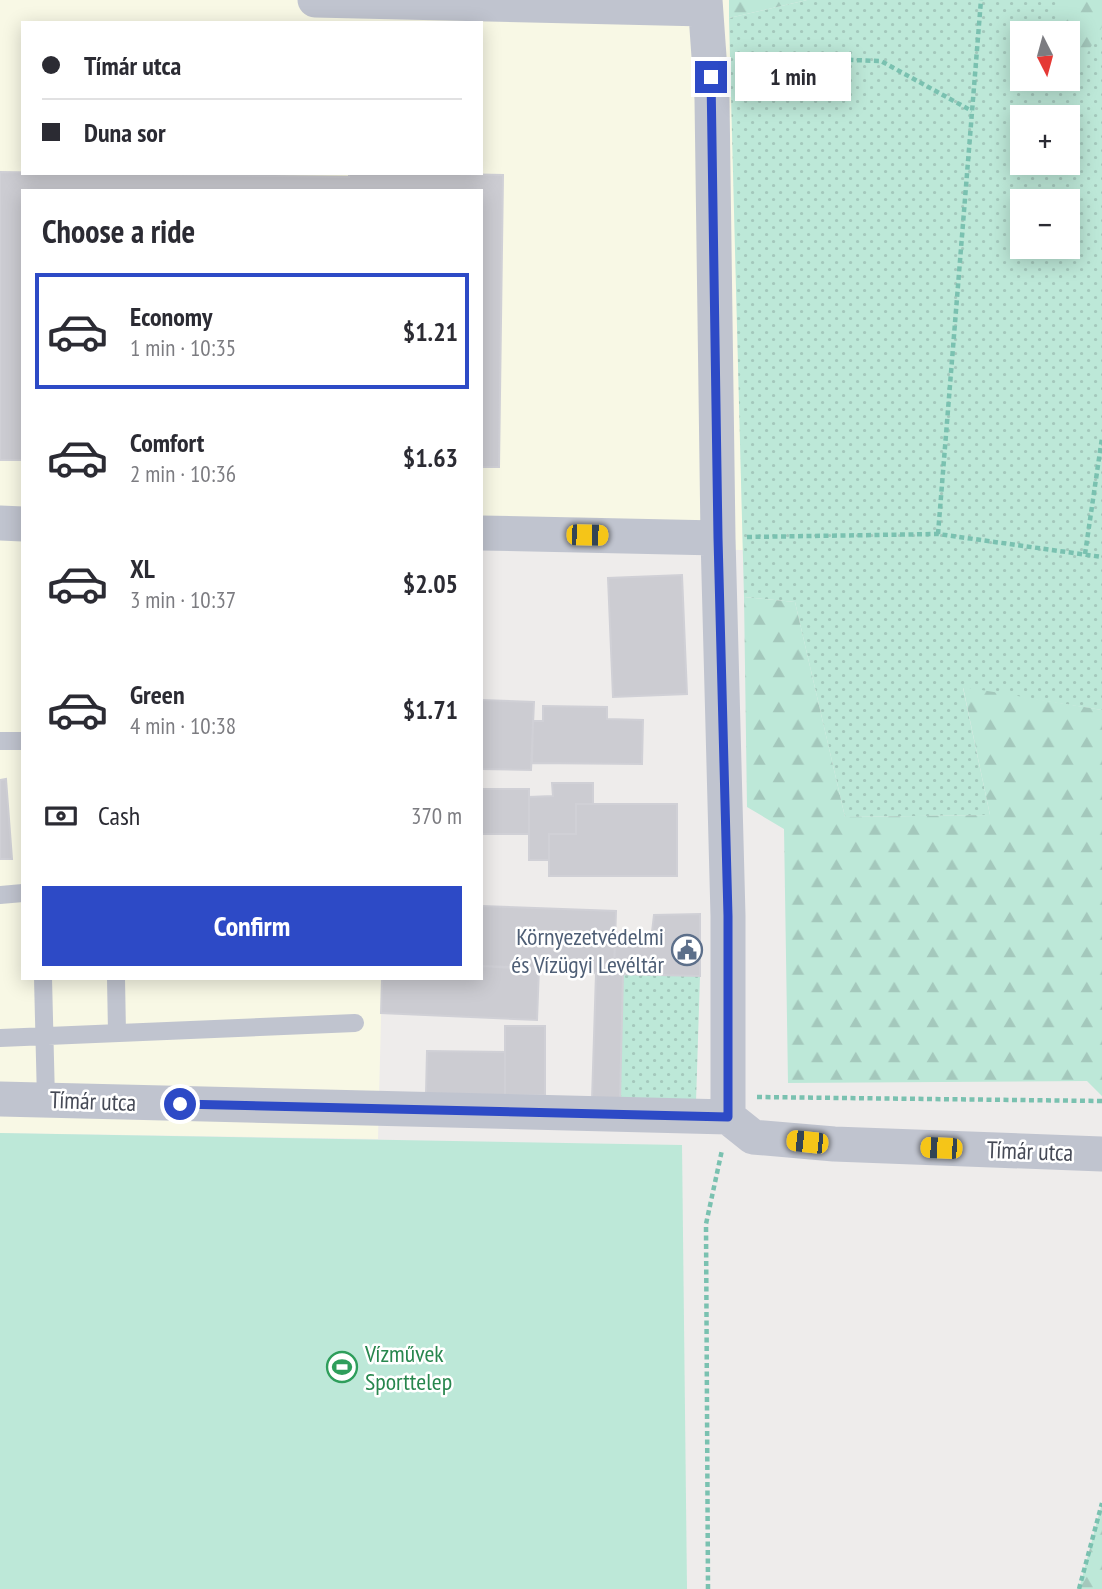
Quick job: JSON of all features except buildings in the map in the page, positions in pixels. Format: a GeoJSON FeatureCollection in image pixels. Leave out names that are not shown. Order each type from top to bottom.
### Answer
{"type":"FeatureCollection","features":[{"type":"Feature","properties":{"kind":"street"},"geometry":{"type":"LineString","coordinates":[[315,0],[705,4],[712,99],[718,538],[728,916],[728,1107]]}},
{"type":"Feature","properties":{"kind":"street"},"geometry":{"type":"LineString","coordinates":[[0,523],[21,524]]}},
{"type":"Feature","properties":{"kind":"street"},"geometry":{"type":"LineString","coordinates":[[483,533],[718,538]]}},
{"type":"Feature","properties":{"kind":"street","name":"Tímár utca"},"geometry":{"type":"LineString","coordinates":[[0,1098],[728,1107],[753,1136],[766,1138],[834,1144],[1102,1154]]}},
{"type":"Feature","properties":{"kind":"lane"},"geometry":{"type":"LineString","coordinates":[[0,741],[21,741]]}},
{"type":"Feature","properties":{"kind":"lane"},"geometry":{"type":"LineString","coordinates":[[0,895],[21,893]]}},
{"type":"Feature","properties":{"kind":"lane"},"geometry":{"type":"LineString","coordinates":[[43,980],[46,1100]]}},
{"type":"Feature","properties":{"kind":"lane"},"geometry":{"type":"LineString","coordinates":[[116,980],[117,1033]]}},
{"type":"Feature","properties":{"kind":"lane"},"geometry":{"type":"LineString","coordinates":[[0,1038],[355,1023]]}},
{"type":"Feature","properties":{"kind":"path"},"geometry":{"type":"LineString","coordinates":[[939,534],[981,0]]}},
{"type":"Feature","properties":{"kind":"path"},"geometry":{"type":"LineString","coordinates":[[710,55],[881,61],[972,111]]}},
{"type":"Feature","properties":{"kind":"path"},"geometry":{"type":"LineString","coordinates":[[1085,554],[1102,438]]}},
{"type":"Feature","properties":{"kind":"path"},"geometry":{"type":"LineString","coordinates":[[718,538],[939,534],[1102,557]]}},
{"type":"Feature","properties":{"kind":"path"},"geometry":{"type":"LineString","coordinates":[[708,1589],[706,1224],[728,1107],[1102,1101]]}},
{"type":"Feature","properties":{"kind":"path"},"geometry":{"type":"LineString","coordinates":[[1079,1589],[1102,1503]]}},
{"type":"Feature","properties":{"kind":"shaded area"},"geometry":{"type":"Polygon","coordinates":[[[0,0],[729,0],[743,550],[483,547],[483,189],[21,189],[21,980],[382,980],[378,1139],[0,1133],[0,0]]]}},
{"type":"Feature","properties":{"kind":"green space"},"geometry":{"type":"Polygon","coordinates":[[[729,0],[807,0],[729,18],[729,0]]]}},
{"type":"Feature","properties":{"kind":"green space"},"geometry":{"type":"Polygon","coordinates":[[[807,0],[1102,0],[1102,710],[963,688],[990,815],[845,817],[795,602],[744,597],[729,18],[807,0]]]}},
{"type":"Feature","properties":{"kind":"green space"},"geometry":{"type":"Polygon","coordinates":[[[1056,0],[1102,0],[1102,27],[1080,66],[1080,21],[1061,21],[1056,0]]]}},
{"type":"Feature","properties":{"kind":"green space"},"geometry":{"type":"Polygon","coordinates":[[[744,597],[795,602],[845,817],[990,815],[963,687],[1102,710],[1102,1096],[1087,1081],[788,1083],[784,829],[747,807],[744,597]]]}},
{"type":"Feature","properties":{"kind":"green space"},"geometry":{"type":"Polygon","coordinates":[[[623,974],[700,976],[696,1102],[620,1100],[623,974]]]}},
{"type":"Feature","properties":{"kind":"green space","name":"Vízművek Sporttelep"},"geometry":{"type":"Polygon","coordinates":[[[0,1133],[682,1145],[687,1589],[0,1589],[0,1133]]]}},
{"type":"Feature","properties":{"kind":"green space"},"geometry":{"type":"Polygon","coordinates":[[[1102,1503],[1102,1589],[1079,1589],[1102,1503]]]}},
{"type":"Feature","properties":{"kind":"place","name":"Környezetvédelmi és Vízügyi Levéltár"},"geometry":{"type":"Point","coordinates":[687,950]}},
{"type":"Feature","properties":{"kind":"place","name":"Vízművek Sporttelep"},"geometry":{"type":"Point","coordinates":[342,1367]}},
{"type":"Feature","properties":{"kind":"route"},"geometry":{"type":"LineString","coordinates":[[180,1104],[728,1117],[728,916],[718,538],[711,77]]}}]}
